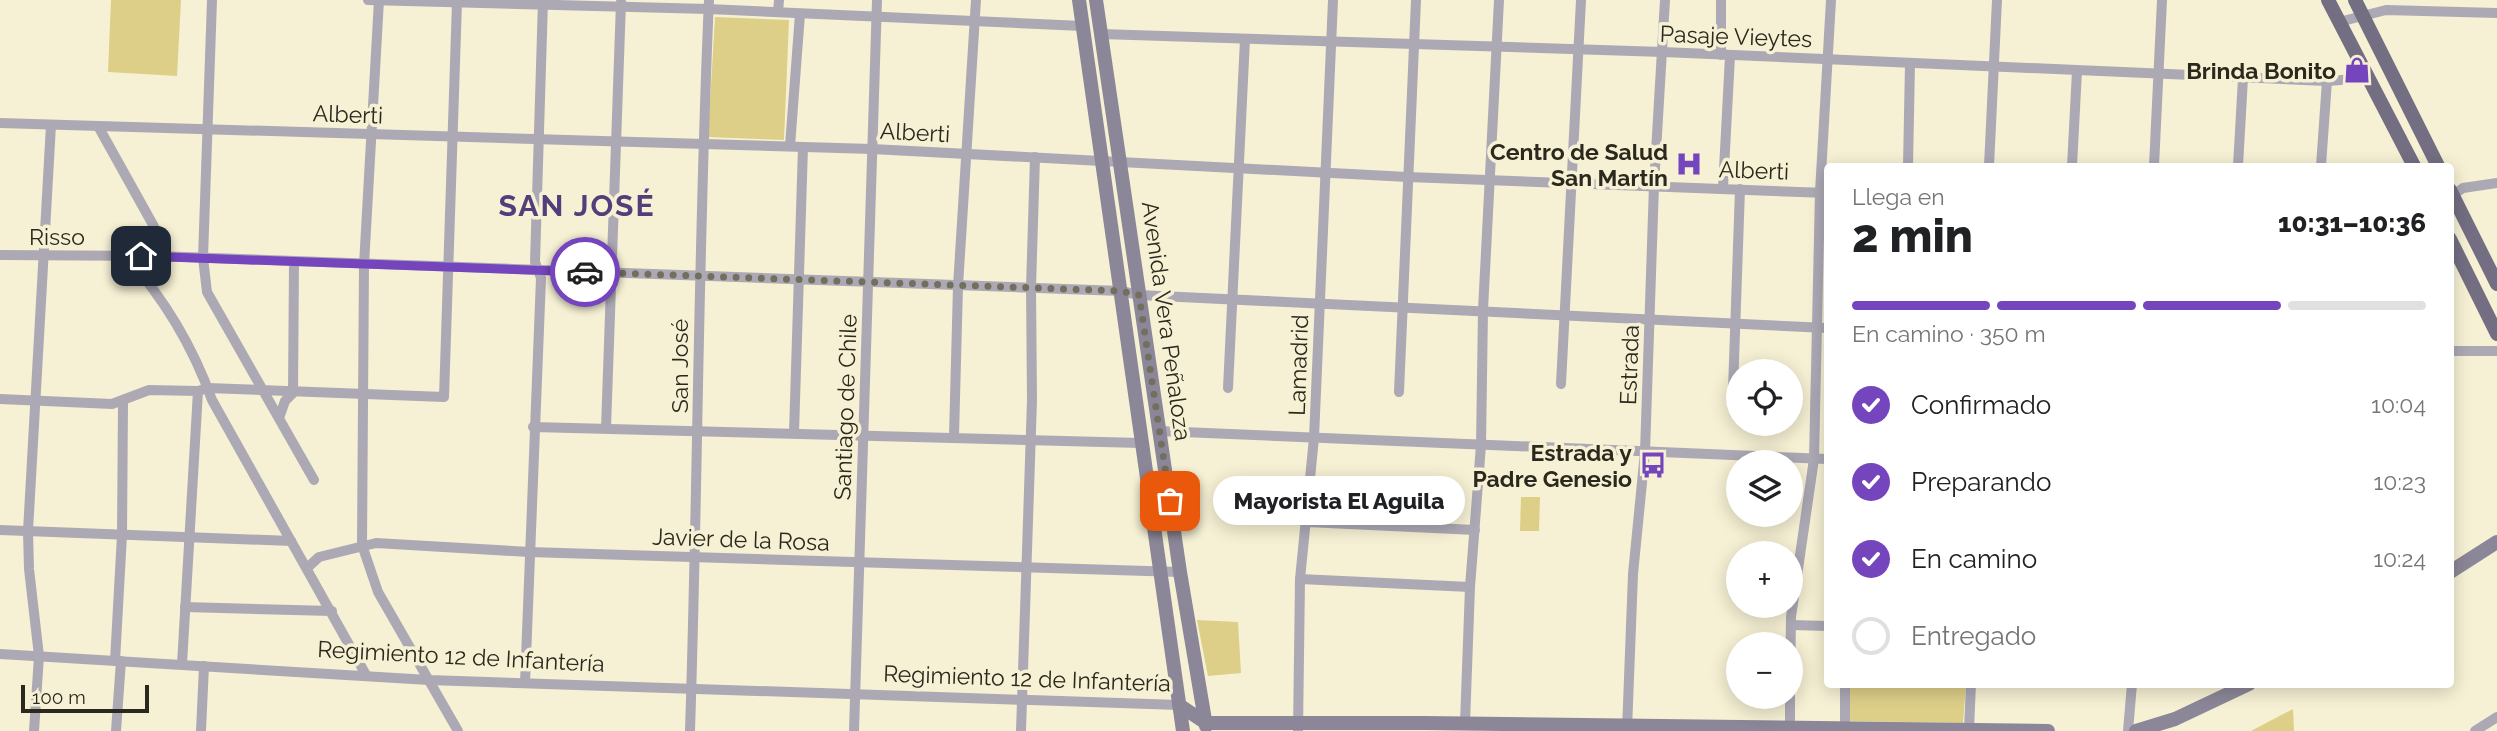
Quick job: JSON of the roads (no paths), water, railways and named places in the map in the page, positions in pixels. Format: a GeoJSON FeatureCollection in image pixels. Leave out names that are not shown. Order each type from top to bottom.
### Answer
{"type":"FeatureCollection","features":[{"type":"Feature","properties":{"kind":"main road","name":"Avenida Vera Peñaloza"},"geometry":{"type":"LineString","coordinates":[[1079,0],[1183,731]]}},
{"type":"Feature","properties":{"kind":"main road","name":"Avenida Vera Peñaloza"},"geometry":{"type":"LineString","coordinates":[[1096,0],[1180,572],[1207,727]]}},
{"type":"Feature","properties":{"kind":"main road"},"geometry":{"type":"LineString","coordinates":[[2328,0],[2412,163]]}},
{"type":"Feature","properties":{"kind":"main road"},"geometry":{"type":"LineString","coordinates":[[2355,0],[2436,163]]}},
{"type":"Feature","properties":{"kind":"main road"},"geometry":{"type":"LineString","coordinates":[[2454,200],[2497,284]]}},
{"type":"Feature","properties":{"kind":"main road"},"geometry":{"type":"LineString","coordinates":[[2454,247],[2497,334]]}},
{"type":"Feature","properties":{"kind":"main road"},"geometry":{"type":"LineString","coordinates":[[2454,569],[2497,542]]}},
{"type":"Feature","properties":{"kind":"main road"},"geometry":{"type":"LineString","coordinates":[[2136,731],[2175,719],[2241,688]]}},
{"type":"Feature","properties":{"kind":"main road","name":"Regimiento 12 de Infantería"},"geometry":{"type":"LineString","coordinates":[[1179,705],[1207,727]]}},
{"type":"Feature","properties":{"kind":"main road"},"geometry":{"type":"LineString","coordinates":[[1207,727],[1465,723],[1627,728],[1845,727],[2049,731]]}},
{"type":"Feature","properties":{"kind":"street"},"geometry":{"type":"LineString","coordinates":[[212,0],[202,258],[207,292],[314,481]]}},
{"type":"Feature","properties":{"kind":"street"},"geometry":{"type":"LineString","coordinates":[[368,0],[709,5],[800,14],[1082,26]]}},
{"type":"Feature","properties":{"kind":"street"},"geometry":{"type":"LineString","coordinates":[[379,0],[364,265],[362,545],[378,592],[457,731]]}},
{"type":"Feature","properties":{"kind":"street"},"geometry":{"type":"LineString","coordinates":[[778,12],[779,0]]}},
{"type":"Feature","properties":{"kind":"street","name":"Santiago de Chile"},"geometry":{"type":"LineString","coordinates":[[854,731],[877,0]]}},
{"type":"Feature","properties":{"kind":"street"},"geometry":{"type":"LineString","coordinates":[[954,436],[958,286],[976,0]]}},
{"type":"Feature","properties":{"kind":"street","name":"Lamadrid"},"geometry":{"type":"LineString","coordinates":[[1298,727],[1300,579],[1314,438],[1333,0]]}},
{"type":"Feature","properties":{"kind":"street"},"geometry":{"type":"LineString","coordinates":[[1399,391],[1416,0]]}},
{"type":"Feature","properties":{"kind":"street"},"geometry":{"type":"LineString","coordinates":[[1465,723],[1469,587],[1481,445],[1483,310],[1499,0]]}},
{"type":"Feature","properties":{"kind":"street"},"geometry":{"type":"LineString","coordinates":[[1561,384],[1581,0]]}},
{"type":"Feature","properties":{"kind":"street","name":"Estrada"},"geometry":{"type":"LineString","coordinates":[[1627,728],[1633,574],[1645,452],[1654,185],[1665,0]]}},
{"type":"Feature","properties":{"kind":"street"},"geometry":{"type":"LineString","coordinates":[[1721,0],[1726,55],[1723,188]]}},
{"type":"Feature","properties":{"kind":"street"},"geometry":{"type":"LineString","coordinates":[[1824,163],[1831,0]]}},
{"type":"Feature","properties":{"kind":"street"},"geometry":{"type":"LineString","coordinates":[[1989,163],[1997,0]]}},
{"type":"Feature","properties":{"kind":"street"},"geometry":{"type":"LineString","coordinates":[[2154,163],[2162,0]]}},
{"type":"Feature","properties":{"kind":"street"},"geometry":{"type":"LineString","coordinates":[[2463,0],[2469,12]]}},
{"type":"Feature","properties":{"kind":"street"},"geometry":{"type":"LineString","coordinates":[[0,399],[123,402],[149,390],[362,394],[377,392],[444,397],[457,2]]}},
{"type":"Feature","properties":{"kind":"street"},"geometry":{"type":"LineString","coordinates":[[525,683],[533,427],[541,278],[535,262],[543,3]]}},
{"type":"Feature","properties":{"kind":"street"},"geometry":{"type":"LineString","coordinates":[[606,428],[614,141],[621,3]]}},
{"type":"Feature","properties":{"kind":"street","name":"San José"},"geometry":{"type":"LineString","coordinates":[[690,731],[699,430],[698,276],[709,5]]}},
{"type":"Feature","properties":{"kind":"street"},"geometry":{"type":"LineString","coordinates":[[2339,22],[2386,10],[2469,12],[2496,16]]}},
{"type":"Feature","properties":{"kind":"street"},"geometry":{"type":"LineString","coordinates":[[790,146],[800,14]]}},
{"type":"Feature","properties":{"kind":"street","name":"Pasaje Vieytes"},"geometry":{"type":"LineString","coordinates":[[1101,34],[1663,52],[2243,78],[2369,78]]}},
{"type":"Feature","properties":{"kind":"street"},"geometry":{"type":"LineString","coordinates":[[1228,388],[1245,39]]}},
{"type":"Feature","properties":{"kind":"street"},"geometry":{"type":"LineString","coordinates":[[1908,163],[1910,63]]}},
{"type":"Feature","properties":{"kind":"street"},"geometry":{"type":"LineString","coordinates":[[2072,163],[2077,71]]}},
{"type":"Feature","properties":{"kind":"street"},"geometry":{"type":"LineString","coordinates":[[2238,163],[2243,78]]}},
{"type":"Feature","properties":{"kind":"street"},"geometry":{"type":"LineString","coordinates":[[2321,163],[2326,80]]}},
{"type":"Feature","properties":{"kind":"street","name":"Alberti"},"geometry":{"type":"LineString","coordinates":[[0,123],[803,146],[1408,177],[1823,192]]}},
{"type":"Feature","properties":{"kind":"street"},"geometry":{"type":"LineString","coordinates":[[34,731],[39,656],[29,569],[28,531],[41,255],[51,125]]}},
{"type":"Feature","properties":{"kind":"street"},"geometry":{"type":"LineString","coordinates":[[98,126],[157,232],[162,256],[152,285]]}},
{"type":"Feature","properties":{"kind":"street"},"geometry":{"type":"LineString","coordinates":[[794,433],[803,146]]}},
{"type":"Feature","properties":{"kind":"street"},"geometry":{"type":"LineString","coordinates":[[1021,731],[1035,157]]}},
{"type":"Feature","properties":{"kind":"street"},"geometry":{"type":"LineString","coordinates":[[1791,632],[1814,458],[1816,327],[1822,254],[1824,170]]}},
{"type":"Feature","properties":{"kind":"street"},"geometry":{"type":"LineString","coordinates":[[2454,192],[2463,188],[2497,183]]}},
{"type":"Feature","properties":{"kind":"street"},"geometry":{"type":"LineString","coordinates":[[1734,359],[1740,189]]}},
{"type":"Feature","properties":{"kind":"street","name":"Risso"},"geometry":{"type":"LineString","coordinates":[[0,255],[162,256],[868,284],[1121,291],[1139,295],[1650,317],[1824,328]]}},
{"type":"Feature","properties":{"kind":"street"},"geometry":{"type":"LineString","coordinates":[[125,255],[152,285],[202,372],[203,390],[182,664]]}},
{"type":"Feature","properties":{"kind":"street"},"geometry":{"type":"LineString","coordinates":[[279,418],[285,401],[293,393],[294,262]]}},
{"type":"Feature","properties":{"kind":"street"},"geometry":{"type":"LineString","coordinates":[[2454,351],[2497,351]]}},
{"type":"Feature","properties":{"kind":"street"},"geometry":{"type":"LineString","coordinates":[[203,390],[332,611],[366,675]]}},
{"type":"Feature","properties":{"kind":"street"},"geometry":{"type":"LineString","coordinates":[[116,731],[123,402]]}},
{"type":"Feature","properties":{"kind":"street"},"geometry":{"type":"LineString","coordinates":[[1814,402],[1824,402]]}},
{"type":"Feature","properties":{"kind":"street"},"geometry":{"type":"LineString","coordinates":[[533,427],[1141,443]]}},
{"type":"Feature","properties":{"kind":"street"},"geometry":{"type":"LineString","coordinates":[[1159,431],[1824,459]]}},
{"type":"Feature","properties":{"kind":"street"},"geometry":{"type":"LineString","coordinates":[[1307,522],[1475,530]]}},
{"type":"Feature","properties":{"kind":"street"},"geometry":{"type":"LineString","coordinates":[[0,530],[291,541]]}},
{"type":"Feature","properties":{"kind":"street","name":"Javier de la Rosa"},"geometry":{"type":"LineString","coordinates":[[307,568],[319,557],[376,543],[529,552],[1180,572]]}},
{"type":"Feature","properties":{"kind":"street"},"geometry":{"type":"LineString","coordinates":[[1300,579],[1469,587]]}},
{"type":"Feature","properties":{"kind":"street"},"geometry":{"type":"LineString","coordinates":[[185,607],[332,611]]}},
{"type":"Feature","properties":{"kind":"street"},"geometry":{"type":"LineString","coordinates":[[1791,625],[1824,626]]}},
{"type":"Feature","properties":{"kind":"street","name":"Regimiento 12 de Infantería"},"geometry":{"type":"LineString","coordinates":[[0,654],[429,680],[1179,705]]}},
{"type":"Feature","properties":{"kind":"street"},"geometry":{"type":"LineString","coordinates":[[201,731],[204,666]]}},
{"type":"Feature","properties":{"kind":"street"},"geometry":{"type":"LineString","coordinates":[[1844,688],[1845,727]]}},
{"type":"Feature","properties":{"kind":"street"},"geometry":{"type":"LineString","coordinates":[[1969,729],[1971,688]]}},
{"type":"Feature","properties":{"kind":"street"},"geometry":{"type":"LineString","coordinates":[[2128,731],[2133,688]]}},
{"type":"Feature","properties":{"kind":"street"},"geometry":{"type":"LineString","coordinates":[[1790,709],[1790,729]]}},
{"type":"Feature","properties":{"kind":"street"},"geometry":{"type":"LineString","coordinates":[[2475,731],[2497,717]]}},
{"type":"Feature","properties":{"kind":"place","name":"Brinda Bonito"},"geometry":{"type":"Point","coordinates":[2357,70]}},
{"type":"Feature","properties":{"kind":"place","name":"Centro de Salud San Martín"},"geometry":{"type":"Point","coordinates":[1689,164]}},
{"type":"Feature","properties":{"kind":"place","name":"Estrada y Padre Genesio"},"geometry":{"type":"Point","coordinates":[1653,465]}},
{"type":"Feature","properties":{"kind":"place","name":"Mayorista El Aguila"},"geometry":{"type":"Point","coordinates":[1170,501]}},
{"type":"Feature","properties":{"kind":"district","name":"SAN JOSÉ"},"geometry":{"type":"Point","coordinates":[577,205]}}]}
